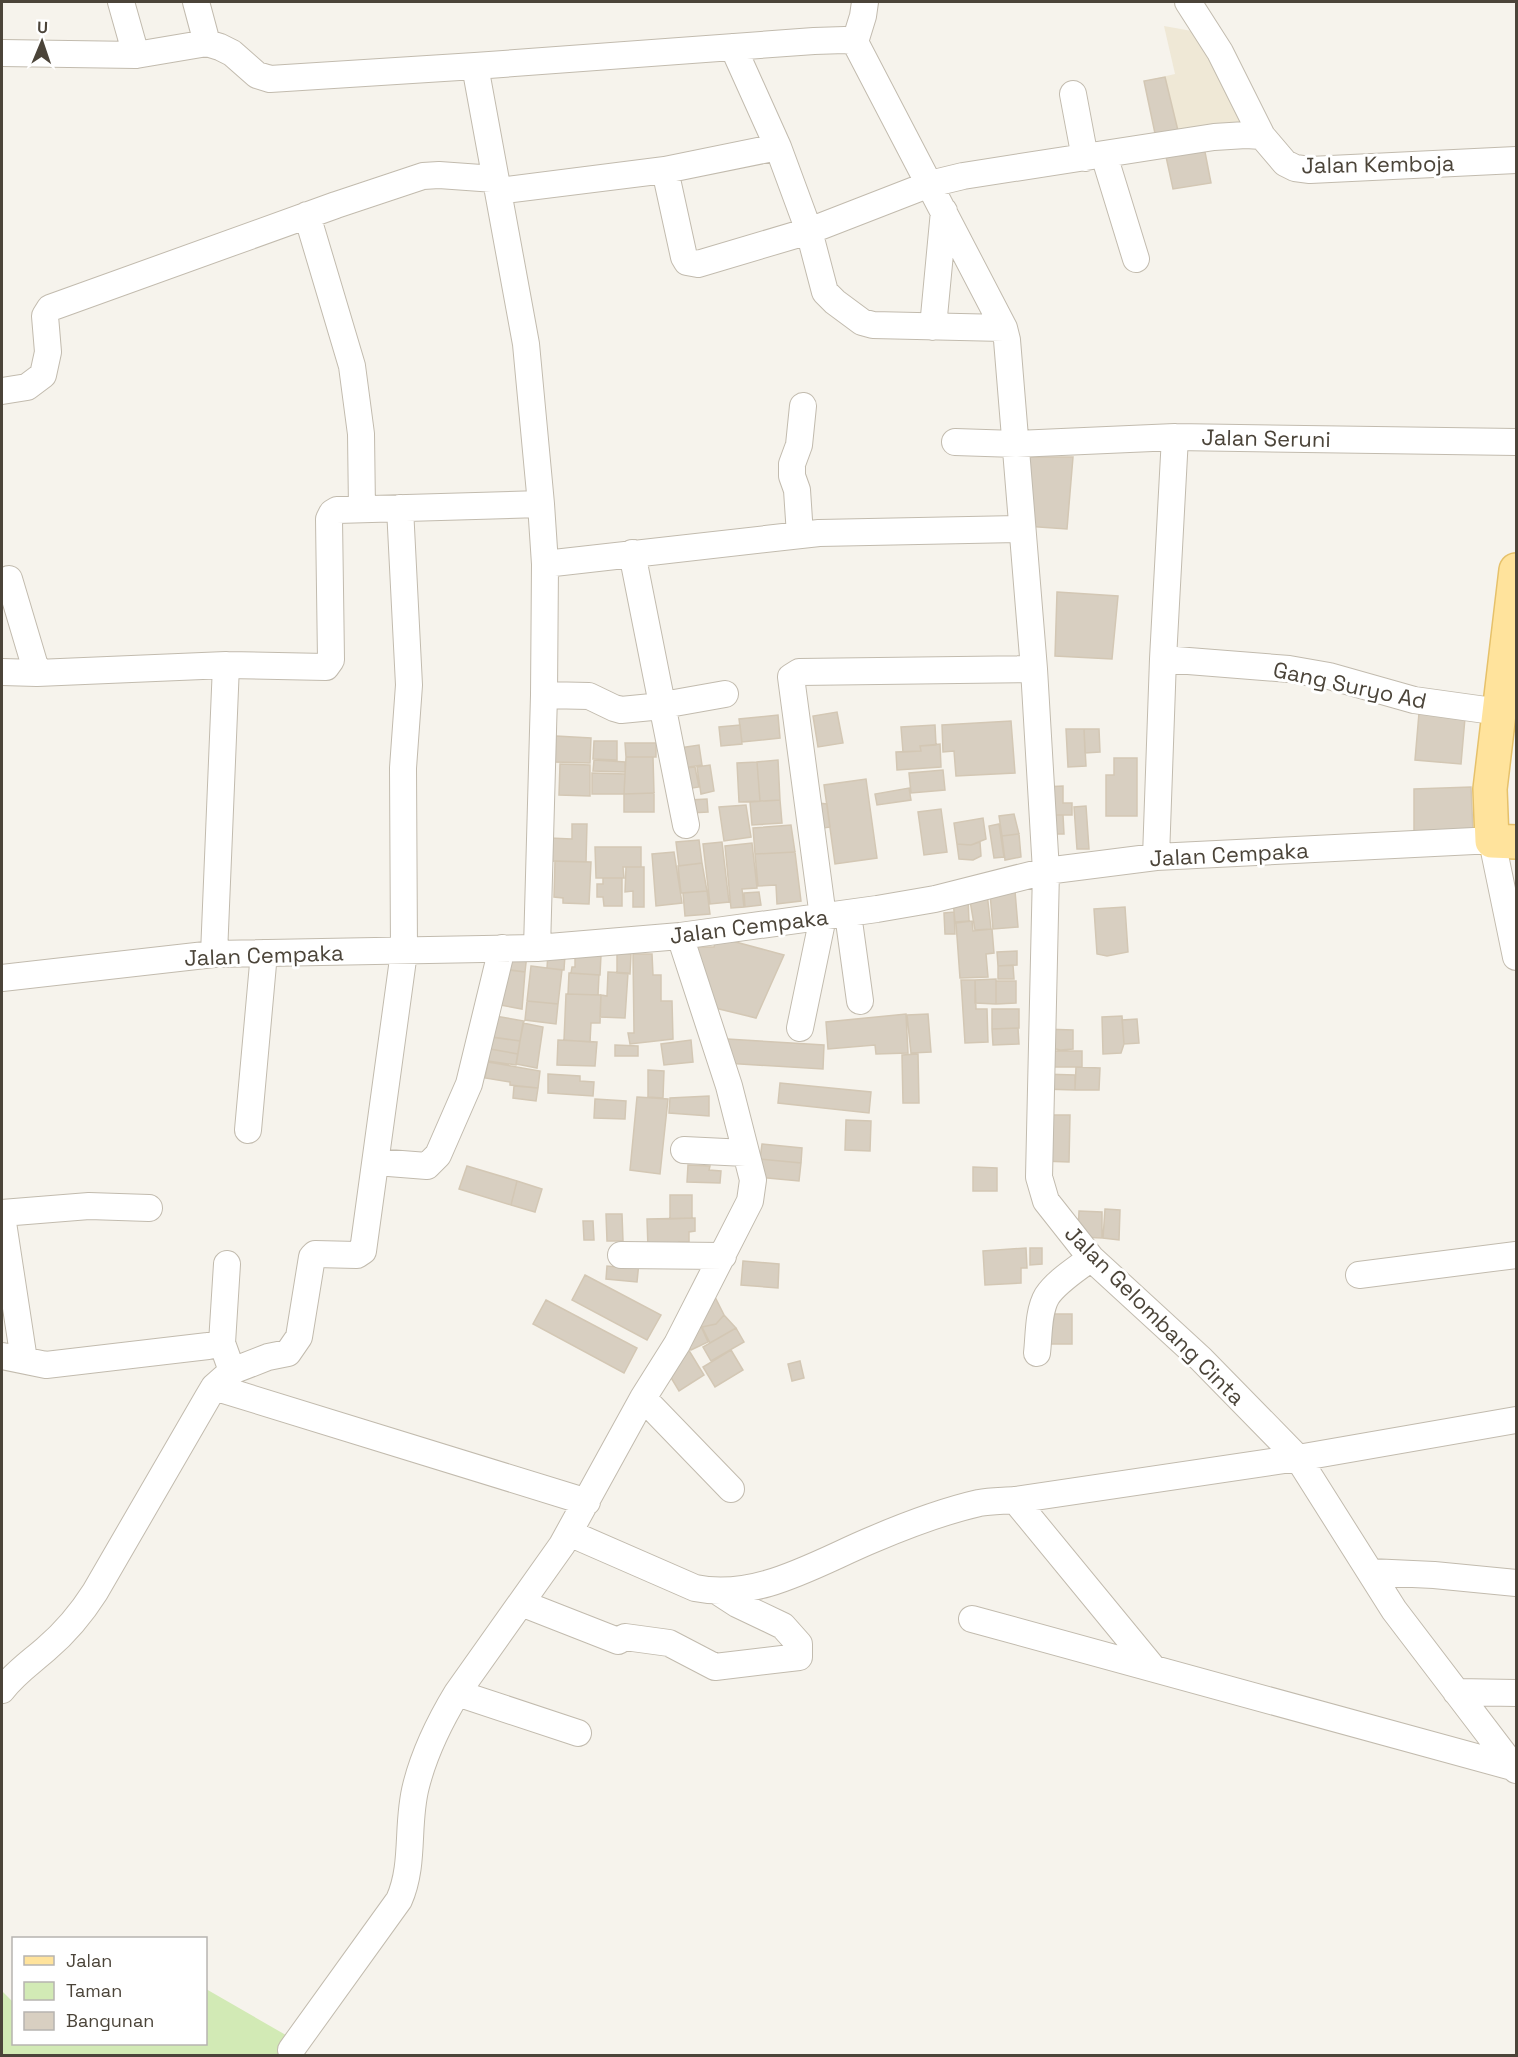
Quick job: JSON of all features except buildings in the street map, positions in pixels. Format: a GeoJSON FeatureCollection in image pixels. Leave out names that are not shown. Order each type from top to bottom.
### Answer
{"type":"FeatureCollection","features":[{"type":"Feature","properties":{"kind":"main road"},"geometry":{"type":"LineString","coordinates":[[1504,841],[1490,789],[1516,570]]}},
{"type":"Feature","properties":{"kind":"street"},"geometry":{"type":"LineString","coordinates":[[121,2],[136,55]]}},
{"type":"Feature","properties":{"kind":"street"},"geometry":{"type":"LineString","coordinates":[[196,2],[207,43]]}},
{"type":"Feature","properties":{"kind":"street"},"geometry":{"type":"LineString","coordinates":[[2,53],[136,55],[207,43],[232,53],[258,75],[270,79],[814,41],[855,42],[865,2]]}},
{"type":"Feature","properties":{"kind":"street","name":"Jalan Kemboja"},"geometry":{"type":"LineString","coordinates":[[1188,2],[1206,12],[1220,52],[1262,136],[1285,163],[1295,168],[1310,170],[1516,160]]}},
{"type":"Feature","properties":{"kind":"street","name":"Jalan Gelombang Cinta"},"geometry":{"type":"LineString","coordinates":[[855,42],[1004,328],[1007,340],[1034,669],[1046,871],[1039,1177],[1046,1201],[1091,1258],[1201,1359],[1298,1458],[1394,1610],[1516,1769]]}},
{"type":"Feature","properties":{"kind":"street"},"geometry":{"type":"LineString","coordinates":[[733,47],[778,147],[808,231],[825,292],[835,302],[867,324],[1004,328]]}},
{"type":"Feature","properties":{"kind":"street"},"geometry":{"type":"LineString","coordinates":[[475,66],[526,344],[541,504],[545,564],[544,694],[537,948]]}},
{"type":"Feature","properties":{"kind":"street"},"geometry":{"type":"LineString","coordinates":[[1073,94],[1094,156],[1136,259]]}},
{"type":"Feature","properties":{"kind":"street"},"geometry":{"type":"LineString","coordinates":[[665,170],[684,257],[687,262],[698,264],[808,231],[930,184],[980,173],[1214,137],[1262,136]]}},
{"type":"Feature","properties":{"kind":"street"},"geometry":{"type":"LineString","coordinates":[[2,391],[27,387],[43,375],[48,352],[45,316],[50,308],[307,215],[423,176],[439,175],[497,185],[665,170],[778,147]]}},
{"type":"Feature","properties":{"kind":"street"},"geometry":{"type":"LineString","coordinates":[[933,327],[944,211]]}},
{"type":"Feature","properties":{"kind":"street"},"geometry":{"type":"LineString","coordinates":[[307,215],[352,366],[361,434],[362,509]]}},
{"type":"Feature","properties":{"kind":"street"},"geometry":{"type":"LineString","coordinates":[[800,535],[797,490],[792,476],[792,464],[799,445],[803,406]]}},
{"type":"Feature","properties":{"kind":"street"},"geometry":{"type":"LineString","coordinates":[[1156,857],[1163,659],[1175,437]]}},
{"type":"Feature","properties":{"kind":"street","name":"Jalan Seruni"},"geometry":{"type":"LineString","coordinates":[[956,441],[1016,444],[1175,437],[1516,441]]}},
{"type":"Feature","properties":{"kind":"street"},"geometry":{"type":"LineString","coordinates":[[2,672],[37,673],[226,665],[326,666],[331,660],[329,519],[332,513],[337,510],[541,504]]}},
{"type":"Feature","properties":{"kind":"street"},"geometry":{"type":"LineString","coordinates":[[223,1379],[268,1357],[288,1353],[296,1344],[312,1257],[315,1254],[357,1255],[363,1251],[404,952],[403,768],[409,686],[400,508]]}},
{"type":"Feature","properties":{"kind":"street"},"geometry":{"type":"LineString","coordinates":[[545,564],[800,535],[1022,529]]}},
{"type":"Feature","properties":{"kind":"street"},"geometry":{"type":"LineString","coordinates":[[632,553],[686,825]]}},
{"type":"Feature","properties":{"kind":"street"},"geometry":{"type":"LineString","coordinates":[[9,579],[37,673]]}},
{"type":"Feature","properties":{"kind":"street","name":"Gang Suryo Ad"},"geometry":{"type":"LineString","coordinates":[[1163,659],[1289,669],[1329,676],[1414,700],[1500,712]]}},
{"type":"Feature","properties":{"kind":"street"},"geometry":{"type":"LineString","coordinates":[[214,954],[226,665]]}},
{"type":"Feature","properties":{"kind":"street"},"geometry":{"type":"LineString","coordinates":[[800,1028],[823,917],[791,677],[799,672],[1034,669]]}},
{"type":"Feature","properties":{"kind":"street"},"geometry":{"type":"LineString","coordinates":[[544,694],[589,696],[621,710],[725,694]]}},
{"type":"Feature","properties":{"kind":"street"},"geometry":{"type":"LineString","coordinates":[[1504,841],[1516,957]]}},
{"type":"Feature","properties":{"kind":"street","name":"Jalan Cempaka"},"geometry":{"type":"LineString","coordinates":[[2,978],[214,954],[537,948],[680,936],[848,914],[935,899],[1046,871],[1156,857],[1504,841]]}},
{"type":"Feature","properties":{"kind":"street"},"geometry":{"type":"LineString","coordinates":[[848,914],[860,1001]]}},
{"type":"Feature","properties":{"kind":"street"},"geometry":{"type":"LineString","coordinates":[[291,2050],[399,1900],[409,1868],[416,1786],[444,1714],[569,1533],[643,1398],[677,1344],[744,1216],[753,1180],[729,1086],[680,936]]}},
{"type":"Feature","properties":{"kind":"street"},"geometry":{"type":"LineString","coordinates":[[376,1162],[427,1166],[438,1155],[470,1084],[502,948]]}},
{"type":"Feature","properties":{"kind":"street"},"geometry":{"type":"LineString","coordinates":[[248,1130],[264,953]]}},
{"type":"Feature","properties":{"kind":"street"},"geometry":{"type":"LineString","coordinates":[[684,1150],[746,1153]]}},
{"type":"Feature","properties":{"kind":"street"},"geometry":{"type":"LineString","coordinates":[[149,1208],[89,1206],[2,1214],[13,1358],[46,1365],[222,1343]]}},
{"type":"Feature","properties":{"kind":"street"},"geometry":{"type":"LineString","coordinates":[[621,1255],[723,1256]]}},
{"type":"Feature","properties":{"kind":"street"},"geometry":{"type":"LineString","coordinates":[[1359,1275],[1516,1255]]}},
{"type":"Feature","properties":{"kind":"street"},"geometry":{"type":"LineString","coordinates":[[1037,1353],[1042,1309],[1047,1297],[1091,1258]]}},
{"type":"Feature","properties":{"kind":"street"},"geometry":{"type":"LineString","coordinates":[[2,1690],[15,1674],[47,1649],[77,1620],[223,1379],[222,1343],[227,1264]]}},
{"type":"Feature","properties":{"kind":"street"},"geometry":{"type":"LineString","coordinates":[[223,1379],[587,1502]]}},
{"type":"Feature","properties":{"kind":"street"},"geometry":{"type":"LineString","coordinates":[[643,1398],[730,1489]]}},
{"type":"Feature","properties":{"kind":"street"},"geometry":{"type":"LineString","coordinates":[[569,1533],[695,1588],[717,1592],[744,1589],[766,1584],[876,1538],[981,1503],[1016,1500],[1298,1458],[1516,1420]]}},
{"type":"Feature","properties":{"kind":"street"},"geometry":{"type":"LineString","coordinates":[[1016,1500],[1153,1668]]}},
{"type":"Feature","properties":{"kind":"street"},"geometry":{"type":"LineString","coordinates":[[1370,1572],[1434,1575],[1516,1583]]}},
{"type":"Feature","properties":{"kind":"street"},"geometry":{"type":"LineString","coordinates":[[521,1603],[618,1641],[625,1637],[669,1643],[715,1667],[799,1657],[799,1644],[783,1626],[736,1604],[717,1592]]}},
{"type":"Feature","properties":{"kind":"street"},"geometry":{"type":"LineString","coordinates":[[972,1619],[1516,1769]]}},
{"type":"Feature","properties":{"kind":"street"},"geometry":{"type":"LineString","coordinates":[[1456,1692],[1516,1693]]}},
{"type":"Feature","properties":{"kind":"street"},"geometry":{"type":"LineString","coordinates":[[457,1693],[578,1733]]}},
{"type":"Feature","properties":{"kind":"shaded area"},"geometry":{"type":"Polygon","coordinates":[[[1164,26],[1192,31],[1213,63],[1248,130],[1157,143],[1144,81],[1175,74],[1164,26]]]}},
{"type":"Feature","properties":{"kind":"green space"},"geometry":{"type":"Polygon","coordinates":[[[207,1990],[291,2038],[284,2055],[2,2055],[2,1991],[12,2001],[12,2045],[207,2045],[207,1990]]]}}]}
